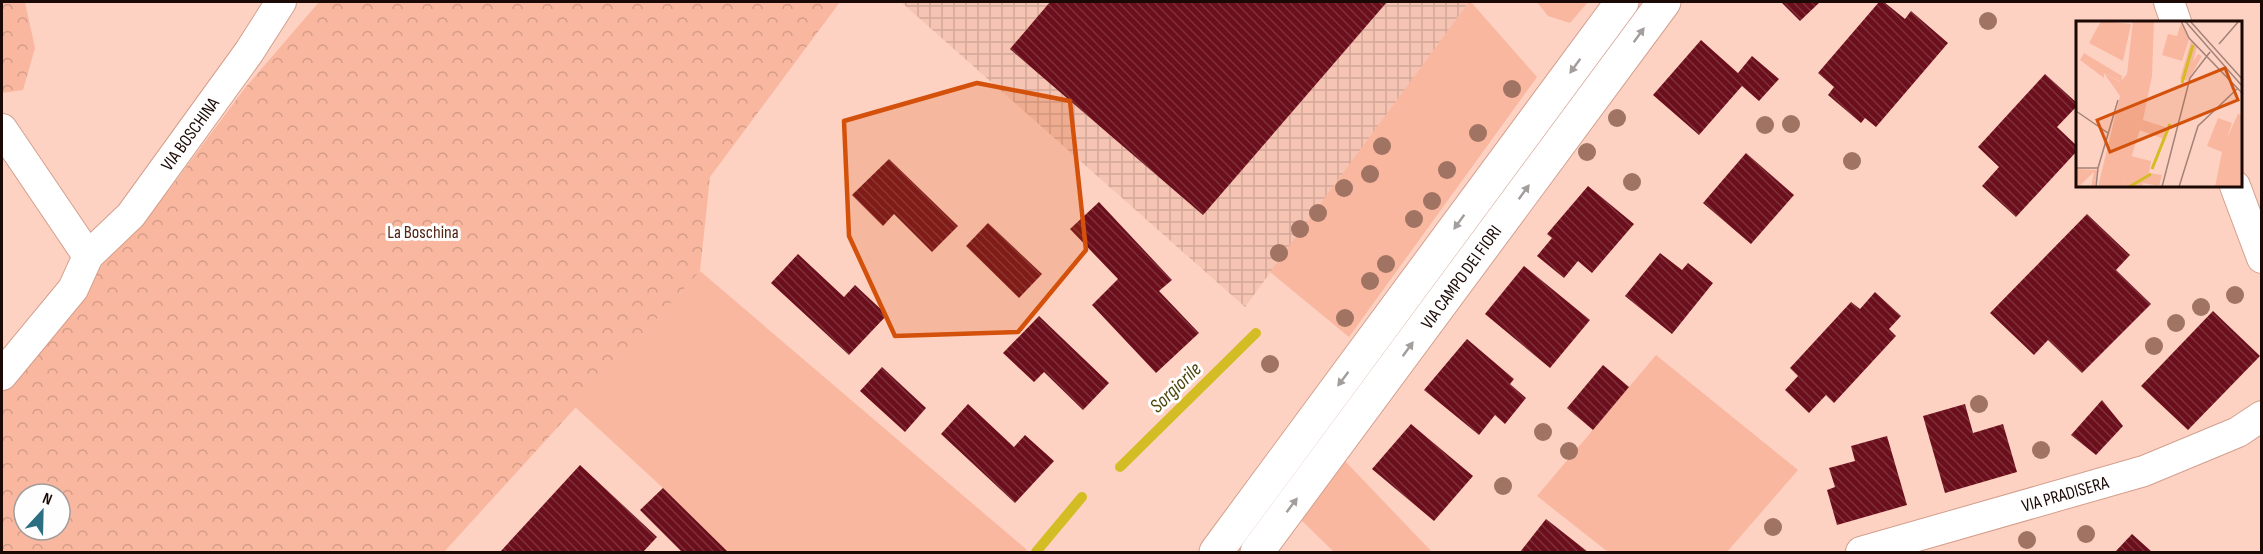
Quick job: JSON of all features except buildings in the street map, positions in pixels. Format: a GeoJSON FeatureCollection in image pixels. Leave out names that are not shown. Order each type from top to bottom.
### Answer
{"type":"FeatureCollection","features":[{"type":"Feature","properties":{"kind":"street","name":"VIA BOSCHINA"},"geometry":{"type":"LineString","coordinates":[[2,375],[73,289],[88,256],[131,215],[249,52],[281,2]]}},
{"type":"Feature","properties":{"kind":"street","name":"VIA CAMPO DEI FIORI"},"geometry":{"type":"LineString","coordinates":[[1216,552],[1622,2]]}},
{"type":"Feature","properties":{"kind":"street","name":"VIA CAMPO DEI FIORI"},"geometry":{"type":"LineString","coordinates":[[1257,552],[1664,2]]}},
{"type":"Feature","properties":{"kind":"street"},"geometry":{"type":"LineString","coordinates":[[2169,2],[2176,21]]}},
{"type":"Feature","properties":{"kind":"street"},"geometry":{"type":"LineString","coordinates":[[2,129],[88,256]]}},
{"type":"Feature","properties":{"kind":"street"},"geometry":{"type":"LineString","coordinates":[[2236,188],[2262,258]]}},
{"type":"Feature","properties":{"kind":"street","name":"VIA PRADISERA"},"geometry":{"type":"LineString","coordinates":[[1861,552],[2144,471],[2238,432],[2262,416]]}},
{"type":"Feature","properties":{"kind":"highlighted area"},"geometry":{"type":"Polygon","coordinates":[[[977,83],[1070,101],[1086,250],[1018,332],[895,336],[849,236],[844,121],[977,83]]]}},
{"type":"Feature","properties":{"kind":"shaded area"},"geometry":{"type":"Polygon","coordinates":[[[901,2],[1469,2],[1245,307],[901,2]]]}},
{"type":"Feature","properties":{"kind":"green space"},"geometry":{"type":"Polygon","coordinates":[[[2,2],[25,2],[35,48],[23,90],[2,93],[2,2]]]}},
{"type":"Feature","properties":{"kind":"green space","name":"La Boschina"},"geometry":{"type":"Polygon","coordinates":[[[319,2],[840,2],[710,177],[700,271],[444,552],[2,552],[2,387],[85,284],[169,190],[245,88],[319,2]]]}},
{"type":"Feature","properties":{"kind":"green space"},"geometry":{"type":"Polygon","coordinates":[[[1469,2],[1537,77],[1349,337],[1270,272],[1469,2]]]}},
{"type":"Feature","properties":{"kind":"green space"},"geometry":{"type":"Polygon","coordinates":[[[1537,2],[1588,2],[1570,23],[1548,16],[1537,2]]]}},
{"type":"Feature","properties":{"kind":"green space"},"geometry":{"type":"Polygon","coordinates":[[[700,271],[1027,550],[1025,552],[728,552],[575,407],[700,271]]]}},
{"type":"Feature","properties":{"kind":"green space"},"geometry":{"type":"Polygon","coordinates":[[[1656,355],[1798,470],[1727,552],[1608,552],[1537,496],[1656,355]]]}},
{"type":"Feature","properties":{"kind":"green space"},"geometry":{"type":"Polygon","coordinates":[[[1345,461],[1432,552],[1334,552],[1299,518],[1345,461]]]}},
{"type":"Feature","properties":{"kind":"waterway","name":"Sorgiorile"},"geometry":{"type":"LineString","coordinates":[[1120,467],[1256,333]]}},
{"type":"Feature","properties":{"kind":"waterway","name":"Sorgiorile"},"geometry":{"type":"LineString","coordinates":[[1036,552],[1082,497]]}}]}
